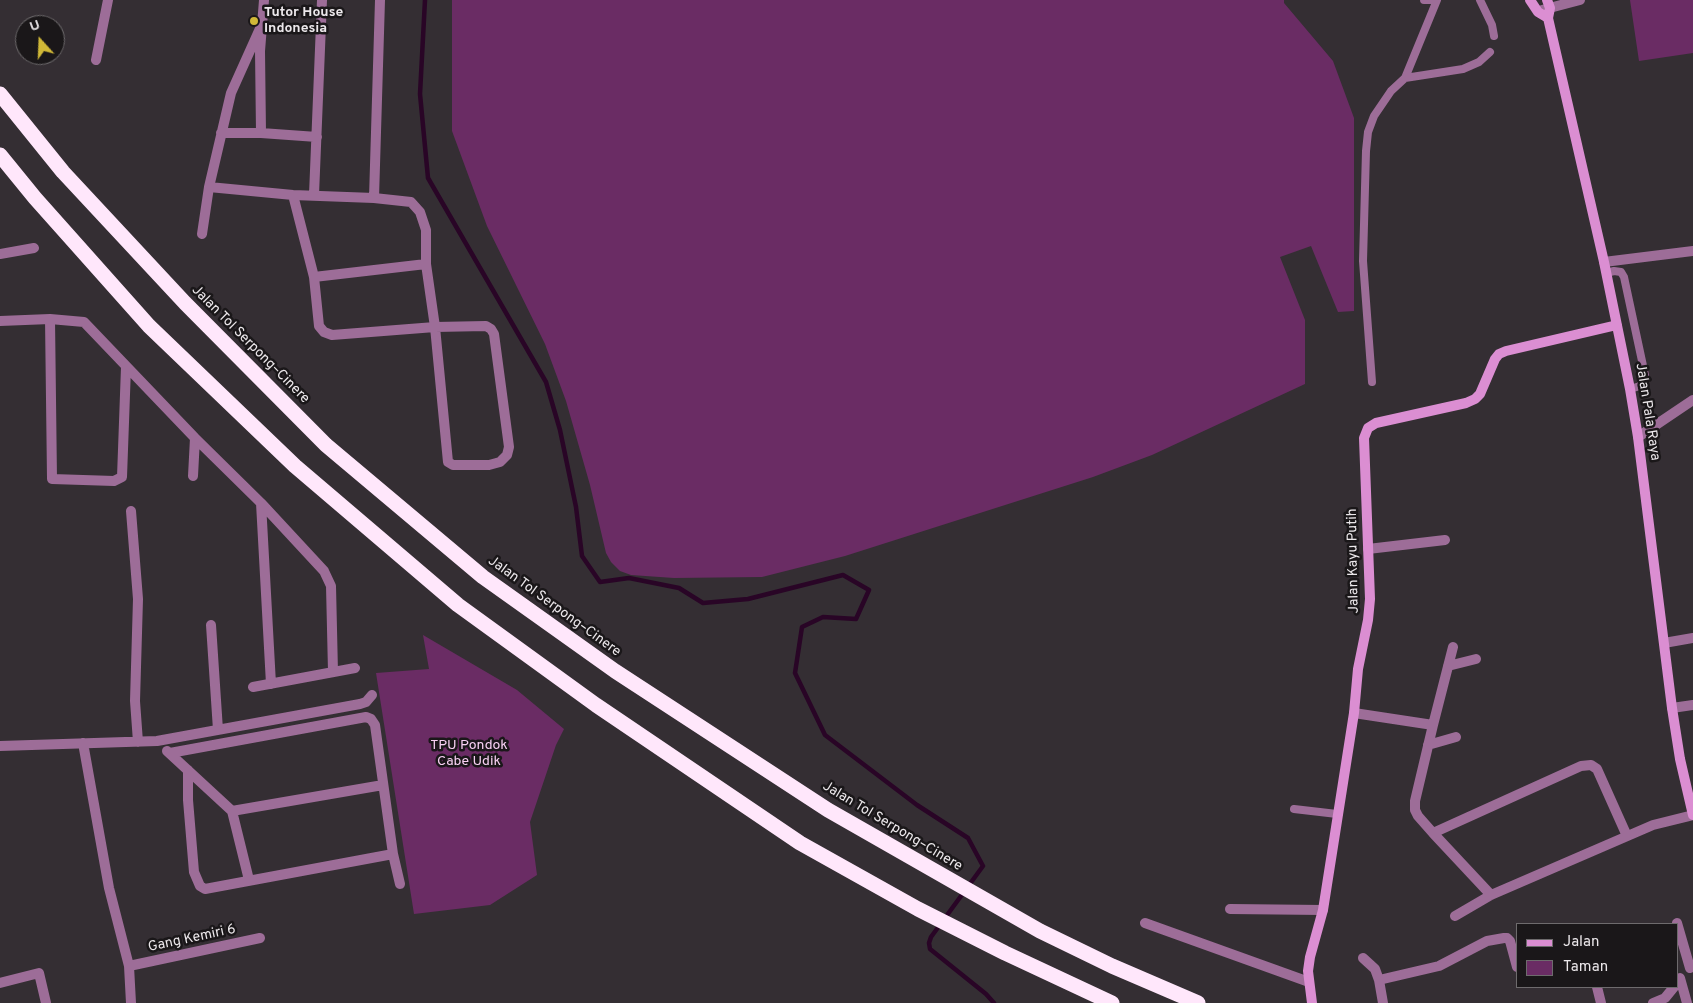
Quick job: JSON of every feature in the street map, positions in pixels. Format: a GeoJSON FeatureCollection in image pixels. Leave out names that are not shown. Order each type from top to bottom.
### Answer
{"type":"FeatureCollection","features":[{"type":"Feature","properties":{"kind":"highway","name":"Jalan Tol Serpong–Cinere"},"geometry":{"type":"LineString","coordinates":[[0,94],[63,172],[185,303],[326,445],[483,577],[639,687],[828,810],[1040,931],[1112,966],[1198,1003]]}},
{"type":"Feature","properties":{"kind":"highway"},"geometry":{"type":"LineString","coordinates":[[0,155],[35,198],[149,326],[295,466],[458,605],[596,705],[800,843],[918,909],[1005,953],[1112,1003]]}},
{"type":"Feature","properties":{"kind":"street"},"geometry":{"type":"LineString","coordinates":[[96,60],[108,0]]}},
{"type":"Feature","properties":{"kind":"street"},"geometry":{"type":"LineString","coordinates":[[261,133],[260,51],[264,0]]}},
{"type":"Feature","properties":{"kind":"street"},"geometry":{"type":"LineString","coordinates":[[314,195],[322,0]]}},
{"type":"Feature","properties":{"kind":"street"},"geometry":{"type":"LineString","coordinates":[[374,198],[380,0]]}},
{"type":"Feature","properties":{"kind":"street"},"geometry":{"type":"LineString","coordinates":[[1530,0],[1538,12],[1580,0]]}},
{"type":"Feature","properties":{"kind":"street","name":"Jalan Pala Raya"},"geometry":{"type":"LineString","coordinates":[[1549,9],[1630,389],[1638,436],[1672,708],[1680,759],[1693,815]]}},
{"type":"Feature","properties":{"kind":"street"},"geometry":{"type":"LineString","coordinates":[[202,234],[209,187],[231,92],[262,24]]}},
{"type":"Feature","properties":{"kind":"street"},"geometry":{"type":"LineString","coordinates":[[222,133],[261,133],[317,137]]}},
{"type":"Feature","properties":{"kind":"street"},"geometry":{"type":"LineString","coordinates":[[209,187],[293,195],[374,198],[411,202],[420,212],[426,230],[426,264],[435,327],[448,462],[453,466],[500,462],[507,455],[509,447],[494,334],[491,329],[486,326],[435,327],[332,334],[324,332],[319,326],[314,277],[293,195]]}},
{"type":"Feature","properties":{"kind":"street"},"geometry":{"type":"LineString","coordinates":[[0,254],[34,248]]}},
{"type":"Feature","properties":{"kind":"street"},"geometry":{"type":"LineString","coordinates":[[1605,268],[1693,250]]}},
{"type":"Feature","properties":{"kind":"street"},"geometry":{"type":"LineString","coordinates":[[314,277],[426,264]]}},
{"type":"Feature","properties":{"kind":"street"},"geometry":{"type":"LineString","coordinates":[[0,321],[50,319],[84,322],[195,438],[261,503],[324,570],[331,586],[333,672]]}},
{"type":"Feature","properties":{"kind":"street"},"geometry":{"type":"LineString","coordinates":[[50,319],[52,479],[114,482],[122,477],[126,367]]}},
{"type":"Feature","properties":{"kind":"street","name":"Jalan Kayu Putih"},"geometry":{"type":"LineString","coordinates":[[1313,1002],[1309,982],[1310,956],[1323,910],[1354,713],[1358,669],[1368,620],[1370,599],[1364,438],[1368,428],[1376,423],[1466,403],[1475,399],[1480,394],[1494,359],[1506,351],[1617,325]]}},
{"type":"Feature","properties":{"kind":"street"},"geometry":{"type":"LineString","coordinates":[[1638,436],[1693,400]]}},
{"type":"Feature","properties":{"kind":"street"},"geometry":{"type":"LineString","coordinates":[[193,476],[195,438]]}},
{"type":"Feature","properties":{"kind":"street"},"geometry":{"type":"LineString","coordinates":[[261,503],[271,684]]}},
{"type":"Feature","properties":{"kind":"street"},"geometry":{"type":"LineString","coordinates":[[131,511],[138,599],[135,701],[138,742]]}},
{"type":"Feature","properties":{"kind":"street"},"geometry":{"type":"LineString","coordinates":[[1368,549],[1445,540]]}},
{"type":"Feature","properties":{"kind":"street"},"geometry":{"type":"LineString","coordinates":[[211,625],[218,730]]}},
{"type":"Feature","properties":{"kind":"street"},"geometry":{"type":"LineString","coordinates":[[1664,643],[1693,638]]}},
{"type":"Feature","properties":{"kind":"street"},"geometry":{"type":"LineString","coordinates":[[1452,647],[1428,745],[1415,810],[1433,833],[1491,895]]}},
{"type":"Feature","properties":{"kind":"street"},"geometry":{"type":"LineString","coordinates":[[1448,666],[1476,659]]}},
{"type":"Feature","properties":{"kind":"street"},"geometry":{"type":"LineString","coordinates":[[253,687],[355,668]]}},
{"type":"Feature","properties":{"kind":"street"},"geometry":{"type":"LineString","coordinates":[[0,746],[157,742],[360,704],[366,702],[372,695]]}},
{"type":"Feature","properties":{"kind":"street"},"geometry":{"type":"LineString","coordinates":[[1672,708],[1693,705]]}},
{"type":"Feature","properties":{"kind":"street"},"geometry":{"type":"LineString","coordinates":[[1354,713],[1433,725]]}},
{"type":"Feature","properties":{"kind":"street"},"geometry":{"type":"LineString","coordinates":[[170,753],[371,718],[375,725],[393,854],[400,884]]}},
{"type":"Feature","properties":{"kind":"street"},"geometry":{"type":"LineString","coordinates":[[1428,745],[1456,737]]}},
{"type":"Feature","properties":{"kind":"street"},"geometry":{"type":"LineString","coordinates":[[157,742],[232,811],[249,880]]}},
{"type":"Feature","properties":{"kind":"street"},"geometry":{"type":"LineString","coordinates":[[83,743],[109,888],[130,966],[131,1003]]}},
{"type":"Feature","properties":{"kind":"street"},"geometry":{"type":"LineString","coordinates":[[1433,833],[1581,766],[1591,765],[1597,769],[1627,836]]}},
{"type":"Feature","properties":{"kind":"street"},"geometry":{"type":"LineString","coordinates":[[188,770],[194,872],[200,886],[205,889],[393,854]]}},
{"type":"Feature","properties":{"kind":"street"},"geometry":{"type":"LineString","coordinates":[[232,811],[383,785]]}},
{"type":"Feature","properties":{"kind":"street"},"geometry":{"type":"LineString","coordinates":[[1455,916],[1491,895],[1627,836],[1653,825],[1693,815]]}},
{"type":"Feature","properties":{"kind":"street"},"geometry":{"type":"LineString","coordinates":[[1230,909],[1323,910]]}},
{"type":"Feature","properties":{"kind":"street"},"geometry":{"type":"LineString","coordinates":[[1145,923],[1309,982]]}},
{"type":"Feature","properties":{"kind":"street"},"geometry":{"type":"LineString","coordinates":[[1678,926],[1691,967],[1678,982]]}},
{"type":"Feature","properties":{"kind":"street","name":"Gang Kemiri 6"},"geometry":{"type":"LineString","coordinates":[[130,966],[260,938]]}},
{"type":"Feature","properties":{"kind":"street"},"geometry":{"type":"LineString","coordinates":[[1379,980],[1439,966],[1487,941],[1504,938],[1510,941],[1516,963]]}},
{"type":"Feature","properties":{"kind":"street"},"geometry":{"type":"LineString","coordinates":[[1363,958],[1375,969],[1383,1003]]}},
{"type":"Feature","properties":{"kind":"street"},"geometry":{"type":"LineString","coordinates":[[0,983],[39,972],[46,1003]]}},
{"type":"Feature","properties":{"kind":"street"},"geometry":{"type":"LineString","coordinates":[[1678,985],[1687,1003]]}},
{"type":"Feature","properties":{"kind":"street"},"geometry":{"type":"LineString","coordinates":[[1597,988],[1601,1003]]}},
{"type":"Feature","properties":{"kind":"street"},"geometry":{"type":"LineString","coordinates":[[1653,1003],[1665,998],[1673,988]]}},
{"type":"Feature","properties":{"kind":"lane"},"geometry":{"type":"LineString","coordinates":[[1372,382],[1363,261],[1368,132],[1374,116],[1391,91],[1404,78],[1436,0],[1424,0]]}},
{"type":"Feature","properties":{"kind":"lane"},"geometry":{"type":"LineString","coordinates":[[1480,0],[1492,25],[1494,36]]}},
{"type":"Feature","properties":{"kind":"lane"},"geometry":{"type":"LineString","coordinates":[[1404,78],[1463,69],[1479,62],[1490,52]]}},
{"type":"Feature","properties":{"kind":"lane"},"geometry":{"type":"LineString","coordinates":[[1605,268],[1621,272],[1624,276],[1644,375],[1640,386],[1630,389]]}},
{"type":"Feature","properties":{"kind":"lane"},"geometry":{"type":"LineString","coordinates":[[1294,809],[1337,814]]}},
{"type":"Feature","properties":{"kind":"green space"},"geometry":{"type":"Polygon","coordinates":[[[452,0],[1284,0],[1284,3],[1333,61],[1354,118],[1354,311],[1338,312],[1311,246],[1280,257],[1305,320],[1305,384],[1152,455],[1093,477],[845,556],[762,577],[674,578],[631,575],[620,571],[611,562],[606,553],[590,485],[566,401],[545,344],[487,226],[452,131],[452,0]]]}},
{"type":"Feature","properties":{"kind":"green space"},"geometry":{"type":"Polygon","coordinates":[[[1630,0],[1693,0],[1693,53],[1639,61],[1630,0]]]}},
{"type":"Feature","properties":{"kind":"green space","name":"TPU Pondok Cabe Udik"},"geometry":{"type":"Polygon","coordinates":[[[423,635],[517,690],[564,729],[556,745],[530,822],[537,875],[490,905],[414,914],[376,673],[429,669],[423,635]]]}},
{"type":"Feature","properties":{"kind":"waterway"},"geometry":{"type":"LineString","coordinates":[[425,0],[420,94],[428,178],[546,382],[560,430],[576,507],[582,556],[600,582],[629,578],[679,588],[703,603],[748,599],[843,575],[869,590],[856,619],[823,617],[802,627],[795,673],[825,735],[917,805],[968,838],[983,866],[931,937],[929,943],[930,949],[986,994],[994,1003]]}},
{"type":"Feature","properties":{"kind":"place","name":"Tutor House Indonesia"},"geometry":{"type":"Point","coordinates":[254,21]}}]}
